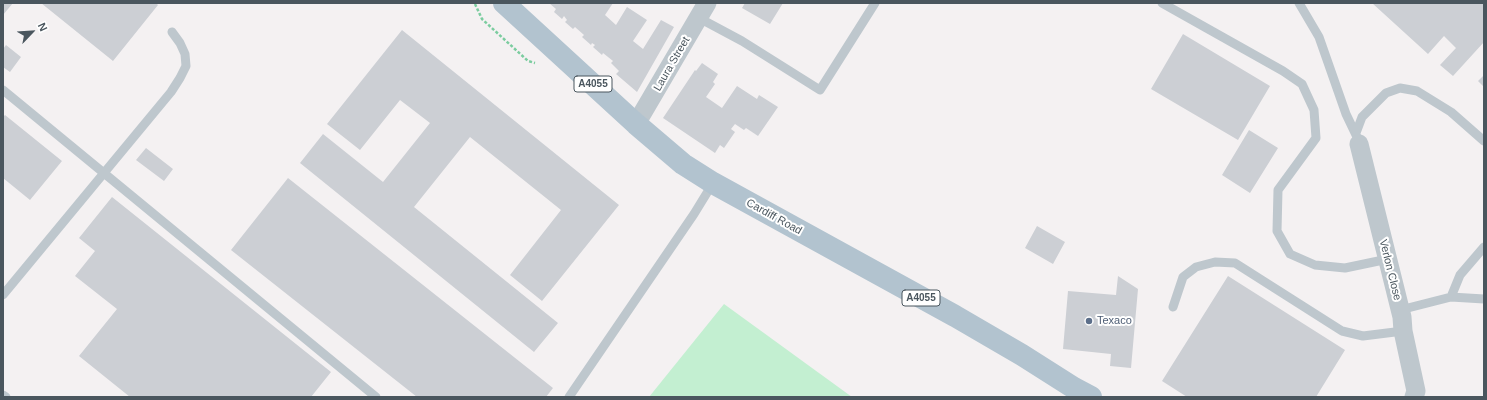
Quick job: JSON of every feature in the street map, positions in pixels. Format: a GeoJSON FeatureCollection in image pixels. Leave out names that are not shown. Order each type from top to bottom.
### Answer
{"type":"FeatureCollection","features":[{"type":"Feature","properties":{"kind":"main road","name":"Cardiff Road"},"geometry":{"type":"LineString","coordinates":[[504,3],[636,124],[683,164],[713,183],[962,320],[1022,355],[1083,394]]}},
{"type":"Feature","properties":{"kind":"street","name":"Laura Street"},"geometry":{"type":"LineString","coordinates":[[636,124],[703,10]]}},
{"type":"Feature","properties":{"kind":"street","name":"Verlon Close"},"geometry":{"type":"LineString","coordinates":[[1358,139],[1400,310],[1416,391],[1414,397]]}},
{"type":"Feature","properties":{"kind":"lane"},"geometry":{"type":"LineString","coordinates":[[703,10],[742,41],[820,90],[875,3]]}},
{"type":"Feature","properties":{"kind":"lane"},"geometry":{"type":"LineString","coordinates":[[1162,3],[1283,71],[1302,84],[1314,110],[1316,138],[1278,190],[1277,231],[1290,254],[1315,265],[1345,268],[1388,259]]}},
{"type":"Feature","properties":{"kind":"lane"},"geometry":{"type":"LineString","coordinates":[[1299,3],[1319,37],[1346,114],[1358,139]]}},
{"type":"Feature","properties":{"kind":"lane"},"geometry":{"type":"LineString","coordinates":[[3,295],[180,78],[186,66],[185,54],[180,43],[172,32]]}},
{"type":"Feature","properties":{"kind":"lane"},"geometry":{"type":"LineString","coordinates":[[1358,139],[1362,117],[1386,93],[1400,88],[1417,91],[1451,112],[1484,141]]}},
{"type":"Feature","properties":{"kind":"lane"},"geometry":{"type":"LineString","coordinates":[[3,90],[376,397]]}},
{"type":"Feature","properties":{"kind":"lane"},"geometry":{"type":"LineString","coordinates":[[569,397],[694,214],[713,183]]}},
{"type":"Feature","properties":{"kind":"lane"},"geometry":{"type":"LineString","coordinates":[[1451,297],[1460,275],[1484,246]]}},
{"type":"Feature","properties":{"kind":"lane"},"geometry":{"type":"LineString","coordinates":[[1172,307],[1183,277],[1196,267],[1215,262],[1235,263],[1342,331],[1363,336],[1403,331]]}},
{"type":"Feature","properties":{"kind":"lane"},"geometry":{"type":"LineString","coordinates":[[1400,310],[1451,297],[1484,299]]}},
{"type":"Feature","properties":{"kind":"path"},"geometry":{"type":"LineString","coordinates":[[475,4],[482,19],[528,61],[541,64]]}},
{"type":"Feature","properties":{"kind":"green space"},"geometry":{"type":"Polygon","coordinates":[[[724,304],[852,397],[649,397],[724,304]]]}},
{"type":"Feature","properties":{"kind":"building"},"geometry":{"type":"Polygon","coordinates":[[[3,3],[13,3],[3,15],[3,3]]]}},
{"type":"Feature","properties":{"kind":"building"},"geometry":{"type":"Polygon","coordinates":[[[41,3],[156,3],[158,5],[113,61],[41,3]]]}},
{"type":"Feature","properties":{"kind":"building"},"geometry":{"type":"Polygon","coordinates":[[[549,3],[613,3],[605,15],[616,25],[627,7],[647,20],[633,41],[643,49],[661,20],[674,27],[637,92],[616,74],[619,71],[611,63],[613,61],[603,53],[602,55],[593,47],[595,45],[592,43],[591,45],[582,37],[584,35],[575,27],[573,29],[565,22],[567,20],[564,16],[562,19],[554,12],[556,9],[549,3]]]}},
{"type":"Feature","properties":{"kind":"building"},"geometry":{"type":"Polygon","coordinates":[[[745,3],[783,3],[770,24],[742,8],[745,3]]]}},
{"type":"Feature","properties":{"kind":"building"},"geometry":{"type":"Polygon","coordinates":[[[1372,3],[1484,3],[1484,42],[1453,76],[1440,65],[1456,48],[1444,36],[1428,54],[1372,3]]]}},
{"type":"Feature","properties":{"kind":"building"},"geometry":{"type":"Polygon","coordinates":[[[402,30],[619,205],[542,301],[510,275],[561,210],[470,137],[414,207],[558,323],[534,352],[300,163],[323,134],[383,182],[430,123],[400,100],[360,150],[327,124],[402,30]]]}},
{"type":"Feature","properties":{"kind":"building"},"geometry":{"type":"Polygon","coordinates":[[[1183,34],[1270,86],[1238,140],[1151,89],[1183,34]]]}},
{"type":"Feature","properties":{"kind":"building"},"geometry":{"type":"Polygon","coordinates":[[[6,45],[21,57],[10,72],[3,67],[3,49],[6,45]]]}},
{"type":"Feature","properties":{"kind":"building"},"geometry":{"type":"Polygon","coordinates":[[[702,63],[718,74],[713,82],[715,84],[706,97],[722,108],[737,86],[757,99],[759,95],[778,107],[758,136],[746,128],[744,130],[735,124],[731,129],[735,132],[724,148],[720,145],[715,153],[663,118],[695,70],[696,71],[702,63]]]}},
{"type":"Feature","properties":{"kind":"building"},"geometry":{"type":"Polygon","coordinates":[[[1484,75],[1484,87],[1478,81],[1484,75]]]}},
{"type":"Feature","properties":{"kind":"building"},"geometry":{"type":"Polygon","coordinates":[[[5,115],[62,161],[30,200],[3,178],[3,117],[5,115]]]}},
{"type":"Feature","properties":{"kind":"building"},"geometry":{"type":"Polygon","coordinates":[[[1249,130],[1278,148],[1250,193],[1222,175],[1249,130]]]}},
{"type":"Feature","properties":{"kind":"building"},"geometry":{"type":"Polygon","coordinates":[[[146,148],[173,169],[164,181],[136,160],[146,148]]]}},
{"type":"Feature","properties":{"kind":"building"},"geometry":{"type":"Polygon","coordinates":[[[288,178],[553,388],[546,397],[417,397],[231,250],[288,178]]]}},
{"type":"Feature","properties":{"kind":"building"},"geometry":{"type":"Polygon","coordinates":[[[112,197],[331,372],[311,397],[130,397],[79,356],[117,309],[75,276],[95,251],[79,238],[112,197]]]}},
{"type":"Feature","properties":{"kind":"building"},"geometry":{"type":"Polygon","coordinates":[[[1037,226],[1065,242],[1053,264],[1025,248],[1037,226]]]}},
{"type":"Feature","properties":{"kind":"building"},"geometry":{"type":"Polygon","coordinates":[[[1118,276],[1138,289],[1131,368],[1110,366],[1111,354],[1063,349],[1068,291],[1116,295],[1118,276]]]}},
{"type":"Feature","properties":{"kind":"building"},"geometry":{"type":"Polygon","coordinates":[[[1228,276],[1345,350],[1316,397],[1187,397],[1162,381],[1228,276]]]}},
{"type":"Feature","properties":{"kind":"place","name":"Texaco"},"geometry":{"type":"Point","coordinates":[1089,321]}}]}
